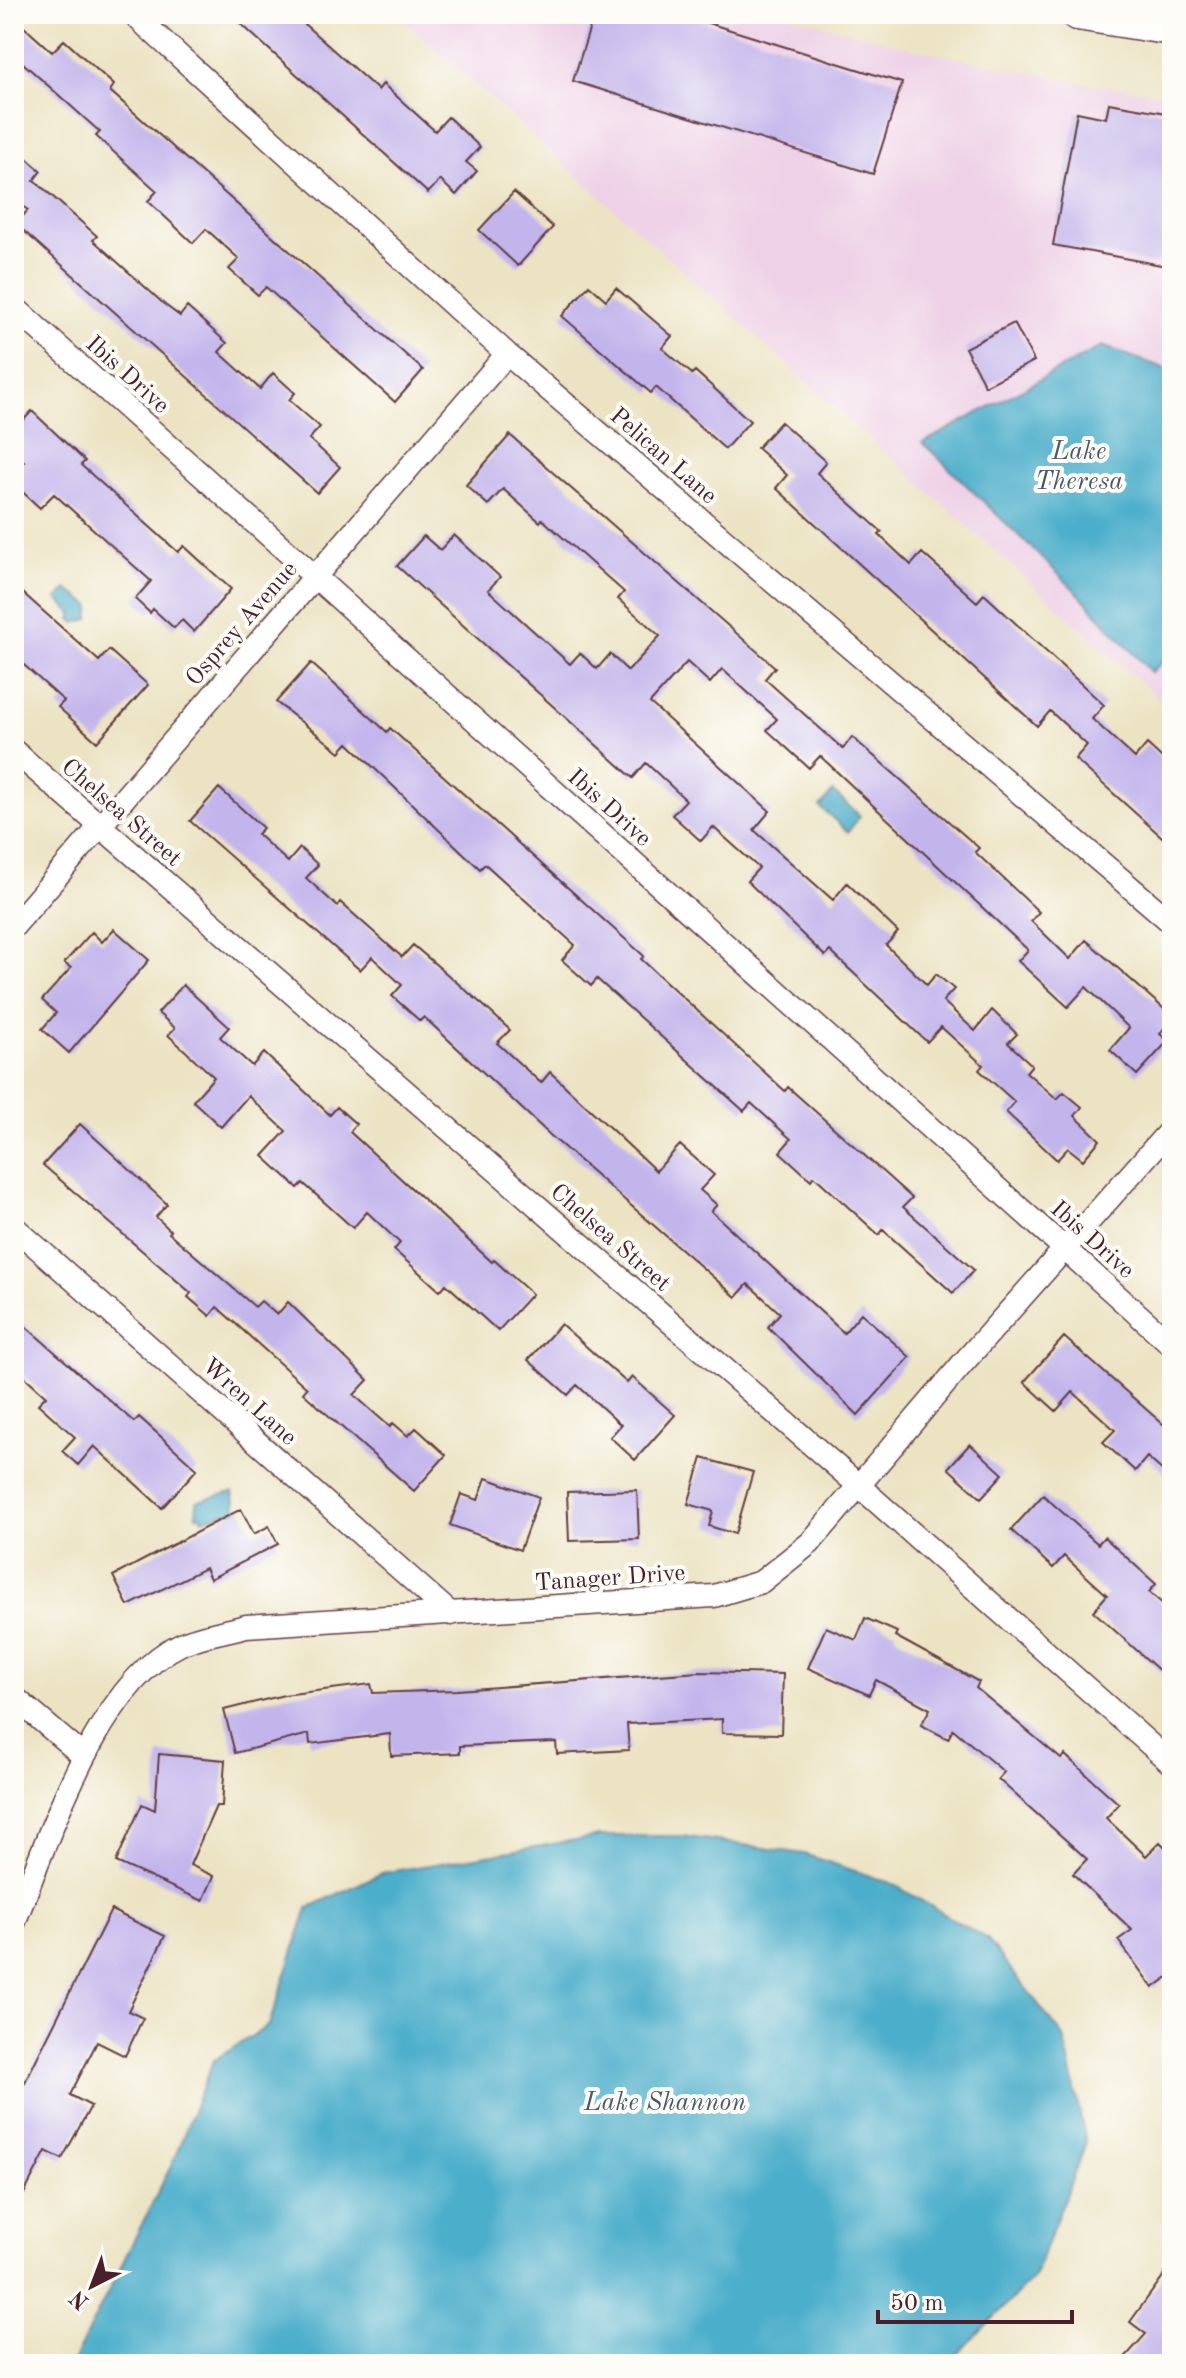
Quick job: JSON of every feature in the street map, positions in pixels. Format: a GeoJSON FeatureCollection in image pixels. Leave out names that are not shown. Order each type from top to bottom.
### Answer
{"type":"FeatureCollection","features":[{"type":"Feature","properties":{"kind":"street","name":"Pelican Lane"},"geometry":{"type":"LineString","coordinates":[[133,14],[507,354],[1172,923]]}},
{"type":"Feature","properties":{"kind":"street"},"geometry":{"type":"LineString","coordinates":[[1077,14],[1172,29]]}},
{"type":"Feature","properties":{"kind":"street","name":"Ibis Drive"},"geometry":{"type":"LineString","coordinates":[[14,307],[1172,1345]]}},
{"type":"Feature","properties":{"kind":"street","name":"Osprey Avenue"},"geometry":{"type":"LineString","coordinates":[[14,926],[507,354]]}},
{"type":"Feature","properties":{"kind":"street","name":"Chelsea Street"},"geometry":{"type":"LineString","coordinates":[[14,751],[858,1485],[1172,1764]]}},
{"type":"Feature","properties":{"kind":"street","name":"Tanager Drive"},"geometry":{"type":"LineString","coordinates":[[14,1923],[83,1756],[143,1672],[180,1644],[246,1626],[714,1596],[761,1582],[810,1543],[1172,1128]]}},
{"type":"Feature","properties":{"kind":"street","name":"Wren Lane"},"geometry":{"type":"LineString","coordinates":[[14,1227],[451,1614]]}},
{"type":"Feature","properties":{"kind":"street"},"geometry":{"type":"LineString","coordinates":[[14,1697],[83,1756]]}},
{"type":"Feature","properties":{"kind":"shaded area"},"geometry":{"type":"Polygon","coordinates":[[[397,14],[784,14],[914,49],[1072,81],[1172,95],[1172,710],[397,14]]]}},
{"type":"Feature","properties":{"kind":"water","name":"Lake Theresa"},"geometry":{"type":"Polygon","coordinates":[[[1102,346],[1172,371],[1172,654],[1151,672],[1078,593],[923,443],[1102,346]]]}},
{"type":"Feature","properties":{"kind":"water"},"geometry":{"type":"Polygon","coordinates":[[[67,589],[91,606],[89,619],[75,623],[71,619],[73,614],[57,599],[67,589]]]}},
{"type":"Feature","properties":{"kind":"water"},"geometry":{"type":"Polygon","coordinates":[[[833,792],[860,816],[848,832],[820,807],[833,792]]]}},
{"type":"Feature","properties":{"kind":"water"},"geometry":{"type":"Polygon","coordinates":[[[233,1492],[237,1510],[202,1519],[200,1515],[196,1516],[197,1501],[233,1492]]]}},
{"type":"Feature","properties":{"kind":"water","name":"Lake Shannon"},"geometry":{"type":"Polygon","coordinates":[[[599,1836],[683,1836],[804,1854],[891,1883],[987,1939],[1064,2037],[1086,2143],[1034,2277],[948,2364],[72,2364],[172,2164],[213,2061],[269,2025],[308,1908],[382,1873],[599,1836]]]}},
{"type":"Feature","properties":{"kind":"building"},"geometry":{"type":"Polygon","coordinates":[[[230,14],[293,14],[378,90],[383,84],[435,131],[448,117],[480,147],[466,162],[477,171],[456,195],[440,180],[428,193],[230,14]]]}},
{"type":"Feature","properties":{"kind":"building"},"geometry":{"type":"Polygon","coordinates":[[[594,14],[679,14],[902,83],[873,174],[573,81],[594,14]]]}},
{"type":"Feature","properties":{"kind":"building"},"geometry":{"type":"Polygon","coordinates":[[[14,18],[52,52],[64,40],[114,85],[110,91],[423,370],[395,402],[266,287],[258,295],[229,269],[239,259],[206,229],[193,243],[148,201],[157,191],[96,136],[100,132],[14,55],[14,18]]]}},
{"type":"Feature","properties":{"kind":"building"},"geometry":{"type":"Polygon","coordinates":[[[1109,103],[1172,114],[1172,267],[1053,245],[1077,112],[1106,118],[1109,103]]]}},
{"type":"Feature","properties":{"kind":"building"},"geometry":{"type":"Polygon","coordinates":[[[14,147],[41,171],[34,180],[97,236],[93,240],[180,316],[187,307],[227,343],[219,352],[260,389],[273,373],[295,393],[289,400],[320,427],[309,439],[340,467],[317,493],[16,224],[28,210],[14,201],[14,147]]]}},
{"type":"Feature","properties":{"kind":"building"},"geometry":{"type":"Polygon","coordinates":[[[514,192],[553,227],[518,266],[479,230],[514,192]]]}},
{"type":"Feature","properties":{"kind":"building"},"geometry":{"type":"Polygon","coordinates":[[[589,285],[606,300],[616,288],[672,336],[662,348],[692,374],[695,371],[750,421],[725,449],[656,387],[651,393],[562,316],[589,285]]]}},
{"type":"Feature","properties":{"kind":"building"},"geometry":{"type":"Polygon","coordinates":[[[1014,323],[1034,361],[985,386],[965,348],[1014,323]]]}},
{"type":"Feature","properties":{"kind":"building"},"geometry":{"type":"Polygon","coordinates":[[[32,411],[85,461],[81,465],[178,552],[184,546],[231,589],[194,632],[182,620],[174,628],[153,609],[150,613],[135,599],[151,581],[54,494],[40,508],[14,484],[14,472],[24,461],[14,452],[14,430],[32,411]]]}},
{"type":"Feature","properties":{"kind":"building"},"geometry":{"type":"Polygon","coordinates":[[[781,422],[826,462],[817,473],[882,532],[879,535],[911,565],[922,553],[977,602],[984,594],[1104,705],[1092,719],[1135,758],[1147,744],[1172,767],[1172,846],[1075,759],[1087,745],[1050,711],[1037,726],[776,488],[787,475],[757,448],[781,422]]]}},
{"type":"Feature","properties":{"kind":"building"},"geometry":{"type":"Polygon","coordinates":[[[510,435],[775,667],[765,679],[843,749],[852,737],[979,848],[975,852],[1039,912],[1031,921],[1070,959],[1086,940],[1172,1016],[1160,1034],[1168,1041],[1137,1075],[1110,1050],[1129,1028],[1086,987],[1068,1007],[1018,961],[1028,950],[820,756],[809,768],[767,730],[777,719],[722,669],[710,683],[687,662],[650,703],[770,811],[754,830],[833,900],[847,883],[898,932],[886,945],[927,985],[936,974],[954,989],[943,1001],[975,1031],[992,1010],[1017,1034],[1008,1043],[1032,1065],[1026,1072],[1057,1099],[1064,1092],[1082,1107],[1075,1116],[1100,1140],[1083,1160],[1068,1148],[1057,1160],[1006,1112],[1015,1102],[979,1070],[983,1065],[941,1027],[927,1042],[830,951],[825,956],[747,881],[759,868],[713,827],[701,841],[672,815],[686,800],[646,763],[633,778],[397,566],[424,536],[440,550],[454,535],[500,577],[488,590],[570,664],[580,653],[597,669],[610,654],[628,671],[660,636],[618,599],[624,592],[542,519],[540,522],[503,489],[488,505],[466,485],[510,435]]]}},
{"type":"Feature","properties":{"kind":"building"},"geometry":{"type":"Polygon","coordinates":[[[14,585],[99,661],[109,650],[148,685],[97,742],[58,707],[64,701],[14,656],[14,585]]]}},
{"type":"Feature","properties":{"kind":"building"},"geometry":{"type":"Polygon","coordinates":[[[311,663],[387,732],[390,728],[644,956],[641,959],[785,1091],[788,1087],[912,1198],[903,1207],[974,1270],[953,1293],[883,1230],[879,1235],[814,1176],[811,1180],[780,1152],[791,1139],[751,1103],[744,1111],[597,979],[591,986],[562,960],[575,945],[485,864],[480,869],[348,743],[340,752],[276,702],[311,663]]]}},
{"type":"Feature","properties":{"kind":"building"},"geometry":{"type":"Polygon","coordinates":[[[219,788],[263,828],[257,834],[288,862],[300,848],[318,865],[306,878],[337,906],[340,902],[402,957],[413,945],[483,1005],[510,1030],[497,1043],[541,1083],[550,1072],[656,1171],[680,1145],[714,1175],[700,1190],[717,1205],[711,1211],[844,1333],[861,1313],[910,1357],[858,1415],[768,1327],[780,1313],[748,1284],[736,1297],[550,1135],[424,1017],[420,1021],[392,996],[402,985],[372,957],[360,970],[190,821],[219,788]]]}},
{"type":"Feature","properties":{"kind":"building"},"geometry":{"type":"Polygon","coordinates":[[[114,929],[149,960],[69,1053],[42,1029],[56,1013],[42,1000],[71,968],[64,963],[92,932],[102,942],[114,929]]]}},
{"type":"Feature","properties":{"kind":"building"},"geometry":{"type":"Polygon","coordinates":[[[183,985],[229,1027],[220,1037],[252,1066],[264,1053],[330,1115],[337,1107],[356,1124],[350,1132],[492,1262],[494,1260],[532,1294],[498,1331],[446,1284],[440,1291],[394,1250],[400,1243],[367,1212],[353,1228],[303,1183],[298,1188],[263,1156],[286,1131],[248,1096],[221,1127],[193,1101],[214,1077],[168,1035],[175,1028],[158,1013],[183,985]]]}},
{"type":"Feature","properties":{"kind":"building"},"geometry":{"type":"Polygon","coordinates":[[[80,1124],[167,1204],[156,1217],[171,1231],[169,1233],[255,1307],[261,1301],[277,1315],[288,1302],[368,1380],[354,1395],[390,1427],[393,1423],[408,1436],[416,1428],[446,1455],[414,1491],[303,1393],[307,1388],[217,1307],[210,1316],[188,1297],[191,1293],[43,1165],[80,1124]]]}},
{"type":"Feature","properties":{"kind":"building"},"geometry":{"type":"Polygon","coordinates":[[[14,1316],[134,1422],[139,1417],[197,1469],[162,1508],[94,1446],[78,1465],[62,1451],[75,1437],[38,1404],[46,1396],[14,1367],[14,1316]]]}},
{"type":"Feature","properties":{"kind":"building"},"geometry":{"type":"Polygon","coordinates":[[[561,1324],[627,1383],[632,1377],[675,1415],[635,1460],[610,1437],[621,1425],[577,1385],[568,1395],[528,1360],[561,1324]]]}},
{"type":"Feature","properties":{"kind":"building"},"geometry":{"type":"Polygon","coordinates":[[[1064,1337],[1172,1432],[1172,1479],[1147,1457],[1135,1471],[1103,1442],[1115,1430],[1073,1392],[1056,1411],[1024,1382],[1064,1337]]]}},
{"type":"Feature","properties":{"kind":"building"},"geometry":{"type":"Polygon","coordinates":[[[970,1444],[1003,1474],[981,1498],[948,1468],[970,1444]]]}},
{"type":"Feature","properties":{"kind":"building"},"geometry":{"type":"Polygon","coordinates":[[[702,1458],[753,1472],[735,1534],[709,1526],[713,1511],[688,1504],[702,1458]]]}},
{"type":"Feature","properties":{"kind":"building"},"geometry":{"type":"Polygon","coordinates":[[[486,1478],[539,1497],[520,1550],[450,1525],[461,1494],[478,1500],[486,1478]]]}},
{"type":"Feature","properties":{"kind":"building"},"geometry":{"type":"Polygon","coordinates":[[[637,1490],[639,1539],[569,1541],[567,1492],[637,1490]]]}},
{"type":"Feature","properties":{"kind":"building"},"geometry":{"type":"Polygon","coordinates":[[[1043,1495],[1098,1544],[1104,1537],[1156,1584],[1149,1592],[1172,1612],[1172,1682],[1093,1611],[1107,1595],[1064,1556],[1053,1568],[1011,1530],[1043,1495]]]}},
{"type":"Feature","properties":{"kind":"building"},"geometry":{"type":"Polygon","coordinates":[[[241,1509],[254,1534],[269,1526],[278,1544],[210,1579],[205,1568],[128,1606],[113,1576],[241,1509]]]}},
{"type":"Feature","properties":{"kind":"building"},"geometry":{"type":"Polygon","coordinates":[[[865,1618],[897,1632],[895,1636],[979,1682],[976,1688],[1061,1759],[1065,1755],[1119,1804],[1106,1818],[1146,1856],[1160,1842],[1172,1854],[1172,1974],[1153,1988],[1118,1940],[1132,1930],[1073,1874],[1087,1859],[998,1779],[1004,1772],[953,1729],[948,1739],[921,1725],[930,1709],[876,1680],[869,1695],[808,1668],[826,1627],[856,1640],[865,1618]]]}},
{"type":"Feature","properties":{"kind":"building"},"geometry":{"type":"Polygon","coordinates":[[[699,1672],[783,1674],[781,1734],[722,1733],[722,1719],[627,1724],[629,1750],[557,1754],[556,1742],[460,1746],[460,1753],[391,1756],[390,1734],[310,1744],[309,1734],[235,1753],[224,1710],[284,1695],[371,1684],[373,1693],[457,1690],[699,1672]]]}},
{"type":"Feature","properties":{"kind":"building"},"geometry":{"type":"Polygon","coordinates":[[[159,1754],[225,1760],[222,1806],[216,1806],[190,1865],[214,1876],[203,1901],[116,1862],[142,1804],[155,1810],[159,1754]]]}},
{"type":"Feature","properties":{"kind":"building"},"geometry":{"type":"Polygon","coordinates":[[[111,1910],[165,1936],[128,2011],[143,2018],[125,2056],[97,2042],[70,2095],[91,2106],[62,2159],[46,2151],[14,2213],[14,2115],[23,2098],[18,2096],[111,1910]]]}},
{"type":"Feature","properties":{"kind":"building"},"geometry":{"type":"Polygon","coordinates":[[[1172,2264],[1172,2364],[1119,2364],[1146,2334],[1130,2322],[1172,2264]]]}}]}
